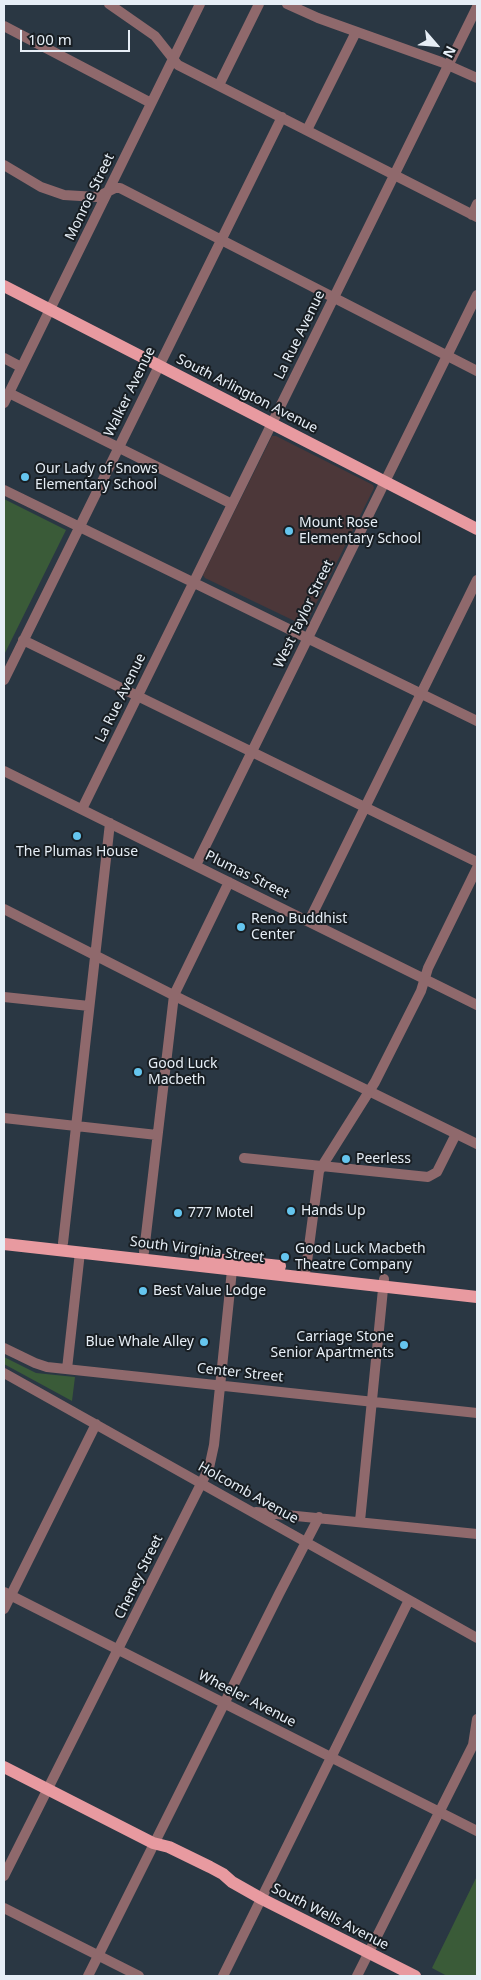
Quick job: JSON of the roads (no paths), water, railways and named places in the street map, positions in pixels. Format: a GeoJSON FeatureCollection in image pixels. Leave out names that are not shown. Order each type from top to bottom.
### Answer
{"type":"FeatureCollection","features":[{"type":"Feature","properties":{"kind":"main road","name":"South Arlington Avenue"},"geometry":{"type":"LineString","coordinates":[[4,286],[477,529]]}},
{"type":"Feature","properties":{"kind":"main road","name":"South Virginia Street"},"geometry":{"type":"LineString","coordinates":[[4,1236],[63,1243],[232,1270],[237,1266],[269,1269],[306,1269],[477,1296]]}},
{"type":"Feature","properties":{"kind":"main road","name":"South Virginia Street"},"geometry":{"type":"LineString","coordinates":[[4,1244],[80,1252],[139,1255],[383,1282],[477,1288]]}},
{"type":"Feature","properties":{"kind":"main road","name":"South Wells Avenue"},"geometry":{"type":"LineString","coordinates":[[4,1767],[154,1843],[165,1854],[218,1881],[232,1882],[416,1976]]}},
{"type":"Feature","properties":{"kind":"street"},"geometry":{"type":"LineString","coordinates":[[109,4],[152,34],[178,65],[475,216],[477,204]]}},
{"type":"Feature","properties":{"kind":"street","name":"Monroe Street"},"geometry":{"type":"LineString","coordinates":[[4,403],[200,4]]}},
{"type":"Feature","properties":{"kind":"street"},"geometry":{"type":"LineString","coordinates":[[219,86],[259,4]]}},
{"type":"Feature","properties":{"kind":"street"},"geometry":{"type":"LineString","coordinates":[[287,4],[318,18],[449,65],[477,78]]}},
{"type":"Feature","properties":{"kind":"street","name":"La Rue Avenue"},"geometry":{"type":"LineString","coordinates":[[82,809],[477,8]]}},
{"type":"Feature","properties":{"kind":"street"},"geometry":{"type":"LineString","coordinates":[[4,26],[151,103]]}},
{"type":"Feature","properties":{"kind":"street"},"geometry":{"type":"LineString","coordinates":[[307,130],[356,32]]}},
{"type":"Feature","properties":{"kind":"street","name":"Walker Avenue"},"geometry":{"type":"LineString","coordinates":[[4,680],[282,118]]}},
{"type":"Feature","properties":{"kind":"street"},"geometry":{"type":"LineString","coordinates":[[4,165],[33,183],[57,193],[94,197],[115,188],[120,188],[477,371]]}},
{"type":"Feature","properties":{"kind":"street","name":"West Taylor Street"},"geometry":{"type":"LineString","coordinates":[[196,865],[477,295]]}},
{"type":"Feature","properties":{"kind":"street"},"geometry":{"type":"LineString","coordinates":[[4,358],[21,367]]}},
{"type":"Feature","properties":{"kind":"street"},"geometry":{"type":"LineString","coordinates":[[9,393],[232,504]]}},
{"type":"Feature","properties":{"kind":"street"},"geometry":{"type":"LineString","coordinates":[[4,490],[477,721]]}},
{"type":"Feature","properties":{"kind":"street"},"geometry":{"type":"LineString","coordinates":[[309,921],[477,580]]}},
{"type":"Feature","properties":{"kind":"street"},"geometry":{"type":"LineString","coordinates":[[23,640],[477,862]]}},
{"type":"Feature","properties":{"kind":"street","name":"Plumas Street"},"geometry":{"type":"LineString","coordinates":[[4,771],[477,1005]]}},
{"type":"Feature","properties":{"kind":"street"},"geometry":{"type":"LineString","coordinates":[[63,1243],[110,823]]}},
{"type":"Feature","properties":{"kind":"street"},"geometry":{"type":"LineString","coordinates":[[306,1269],[318,1175],[321,1166],[369,1091],[421,991],[425,978],[477,868]]}},
{"type":"Feature","properties":{"kind":"street"},"geometry":{"type":"LineString","coordinates":[[139,1255],[157,1135],[174,995],[229,882]]}},
{"type":"Feature","properties":{"kind":"street"},"geometry":{"type":"LineString","coordinates":[[4,909],[477,1144]]}},
{"type":"Feature","properties":{"kind":"street"},"geometry":{"type":"LineString","coordinates":[[4,997],[89,1006]]}},
{"type":"Feature","properties":{"kind":"street"},"geometry":{"type":"LineString","coordinates":[[4,1118],[157,1135]]}},
{"type":"Feature","properties":{"kind":"street"},"geometry":{"type":"LineString","coordinates":[[244,1158],[430,1177],[437,1172],[456,1134]]}},
{"type":"Feature","properties":{"kind":"street"},"geometry":{"type":"LineString","coordinates":[[67,1369],[80,1252]]}},
{"type":"Feature","properties":{"kind":"street","name":"Cheney Street"},"geometry":{"type":"LineString","coordinates":[[4,1876],[209,1468],[213,1453],[232,1270]]}},
{"type":"Feature","properties":{"kind":"street"},"geometry":{"type":"LineString","coordinates":[[360,1521],[383,1282]]}},
{"type":"Feature","properties":{"kind":"street","name":"Center Street"},"geometry":{"type":"LineString","coordinates":[[4,1348],[41,1365],[67,1369],[477,1413]]}},
{"type":"Feature","properties":{"kind":"street","name":"Holcomb Avenue"},"geometry":{"type":"LineString","coordinates":[[4,1373],[477,1638]]}},
{"type":"Feature","properties":{"kind":"street"},"geometry":{"type":"LineString","coordinates":[[4,1609],[7,1594],[96,1424]]}},
{"type":"Feature","properties":{"kind":"street"},"geometry":{"type":"LineString","coordinates":[[252,1511],[477,1534]]}},
{"type":"Feature","properties":{"kind":"street"},"geometry":{"type":"LineString","coordinates":[[88,1976],[319,1517]]}},
{"type":"Feature","properties":{"kind":"street","name":"Wheeler Avenue"},"geometry":{"type":"LineString","coordinates":[[7,1594],[477,1831]]}},
{"type":"Feature","properties":{"kind":"street"},"geometry":{"type":"LineString","coordinates":[[223,1976],[410,1600]]}},
{"type":"Feature","properties":{"kind":"street"},"geometry":{"type":"LineString","coordinates":[[357,1976],[473,1745],[477,1719]]}},
{"type":"Feature","properties":{"kind":"street"},"geometry":{"type":"LineString","coordinates":[[4,1908],[139,1976]]}},
{"type":"Feature","properties":{"kind":"place","name":"Our Lady of Snows Elementary School"},"geometry":{"type":"Point","coordinates":[25,477]}},
{"type":"Feature","properties":{"kind":"place","name":"Mount Rose Elementary School"},"geometry":{"type":"Point","coordinates":[289,531]}},
{"type":"Feature","properties":{"kind":"place","name":"The Plumas House"},"geometry":{"type":"Point","coordinates":[77,836]}},
{"type":"Feature","properties":{"kind":"place","name":"Reno Buddhist Center"},"geometry":{"type":"Point","coordinates":[241,927]}},
{"type":"Feature","properties":{"kind":"place","name":"Good Luck Macbeth"},"geometry":{"type":"Point","coordinates":[138,1072]}},
{"type":"Feature","properties":{"kind":"place","name":"Peerless"},"geometry":{"type":"Point","coordinates":[346,1159]}},
{"type":"Feature","properties":{"kind":"place","name":"Hands Up"},"geometry":{"type":"Point","coordinates":[291,1211]}},
{"type":"Feature","properties":{"kind":"place","name":"777 Motel"},"geometry":{"type":"Point","coordinates":[178,1213]}},
{"type":"Feature","properties":{"kind":"place","name":"Good Luck Macbeth Theatre Company"},"geometry":{"type":"Point","coordinates":[285,1257]}},
{"type":"Feature","properties":{"kind":"place","name":"Best Value Lodge"},"geometry":{"type":"Point","coordinates":[143,1291]}},
{"type":"Feature","properties":{"kind":"place","name":"Blue Whale Alley"},"geometry":{"type":"Point","coordinates":[204,1342]}},
{"type":"Feature","properties":{"kind":"place","name":"Carriage Stone Senior Apartments"},"geometry":{"type":"Point","coordinates":[404,1345]}}]}
